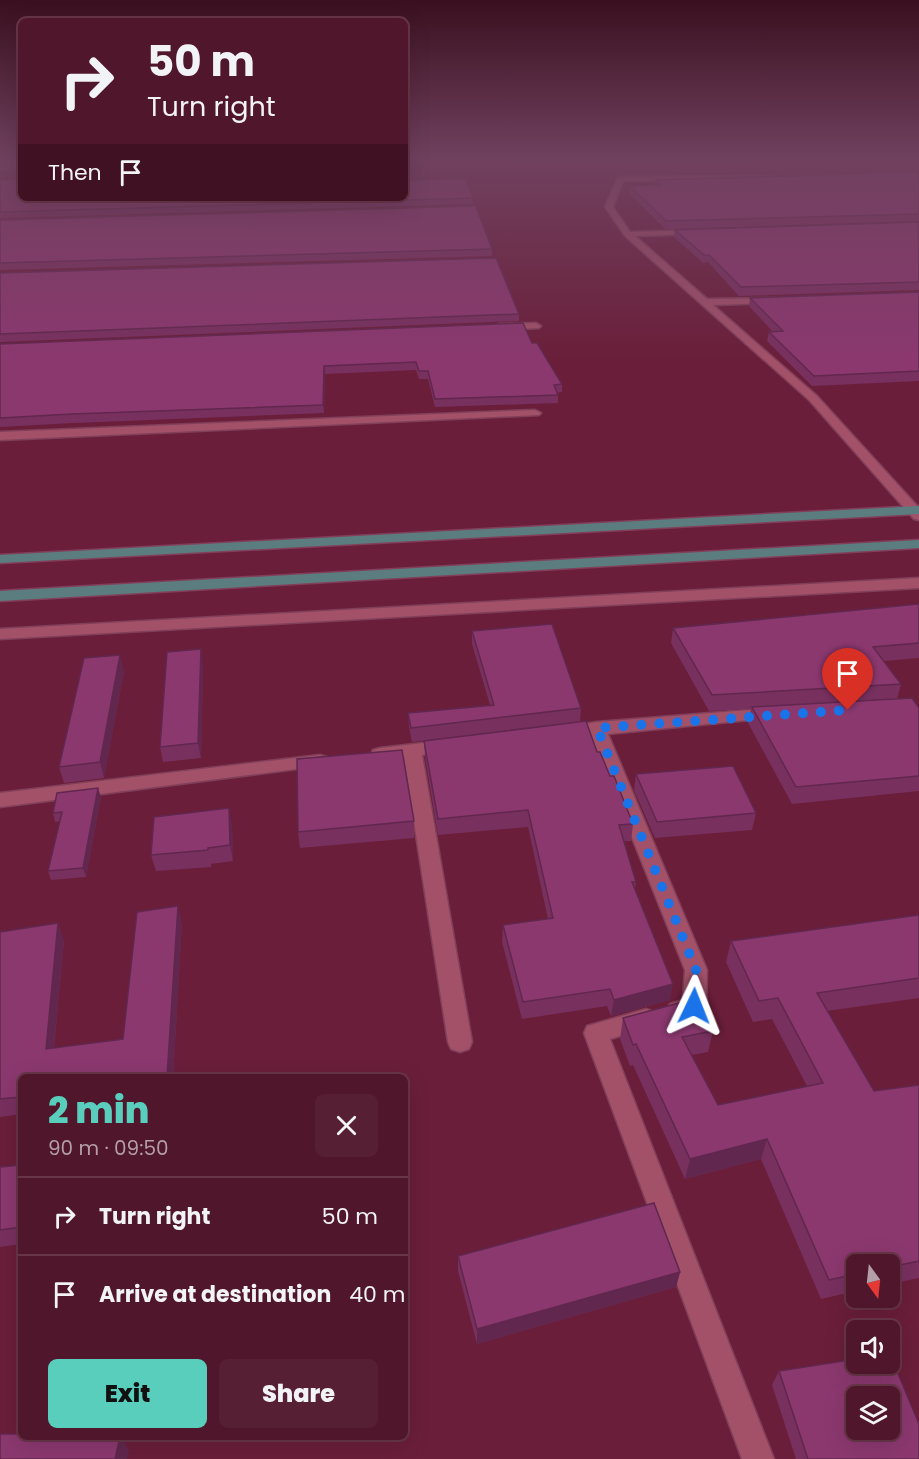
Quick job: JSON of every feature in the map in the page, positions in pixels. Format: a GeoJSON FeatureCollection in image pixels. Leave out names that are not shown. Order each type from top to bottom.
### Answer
{"type":"FeatureCollection","features":[{"type":"Feature","properties":{"kind":"main road"},"geometry":{"type":"LineString","coordinates":[[0,559],[917,512]]}},
{"type":"Feature","properties":{"kind":"main road"},"geometry":{"type":"LineString","coordinates":[[0,596],[919,544]]}},
{"type":"Feature","properties":{"kind":"street"},"geometry":{"type":"LineString","coordinates":[[622,226],[628,234],[813,398],[917,512]]}},
{"type":"Feature","properties":{"kind":"street"},"geometry":{"type":"LineString","coordinates":[[628,234],[710,232]]}},
{"type":"Feature","properties":{"kind":"street"},"geometry":{"type":"LineString","coordinates":[[707,302],[789,299]]}},
{"type":"Feature","properties":{"kind":"street"},"geometry":{"type":"LineString","coordinates":[[489,327],[536,326]]}},
{"type":"Feature","properties":{"kind":"street"},"geometry":{"type":"LineString","coordinates":[[0,436],[535,413]]}},
{"type":"Feature","properties":{"kind":"street"},"geometry":{"type":"LineString","coordinates":[[0,634],[919,583]]}},
{"type":"Feature","properties":{"kind":"street"},"geometry":{"type":"LineString","coordinates":[[551,733],[789,712]]}},
{"type":"Feature","properties":{"kind":"street"},"geometry":{"type":"LineString","coordinates":[[597,728],[696,970],[694,1006],[596,1033],[758,1459]]}},
{"type":"Feature","properties":{"kind":"street"},"geometry":{"type":"LineString","coordinates":[[365,756],[470,743]]}},
{"type":"Feature","properties":{"kind":"street"},"geometry":{"type":"LineString","coordinates":[[412,750],[460,1042]]}},
{"type":"Feature","properties":{"kind":"street"},"geometry":{"type":"LineString","coordinates":[[0,800],[342,759]]}},
{"type":"Feature","properties":{"kind":"building"},"geometry":{"type":"Polygon","coordinates":[[[0,226],[483,226],[492,249],[0,263],[0,226]]]}},
{"type":"Feature","properties":{"kind":"building"},"geometry":{"type":"Polygon","coordinates":[[[794,226],[919,226],[919,282],[741,287],[709,255],[704,255],[675,230],[794,226]]]}},
{"type":"Feature","properties":{"kind":"building"},"geometry":{"type":"Polygon","coordinates":[[[496,258],[519,314],[0,334],[0,273],[496,258]]]}},
{"type":"Feature","properties":{"kind":"building"},"geometry":{"type":"Polygon","coordinates":[[[919,292],[919,371],[814,376],[769,332],[783,331],[750,298],[919,292]]]}},
{"type":"Feature","properties":{"kind":"building"},"geometry":{"type":"Polygon","coordinates":[[[523,323],[532,343],[537,343],[562,384],[554,385],[558,395],[435,399],[428,371],[419,371],[416,362],[324,366],[323,405],[0,418],[0,344],[523,323]]]}},
{"type":"Feature","properties":{"kind":"building"},"geometry":{"type":"Polygon","coordinates":[[[919,604],[919,643],[873,647],[901,684],[712,695],[673,628],[919,604]]]}},
{"type":"Feature","properties":{"kind":"building"},"geometry":{"type":"Polygon","coordinates":[[[552,624],[581,708],[411,728],[408,713],[494,705],[472,631],[552,624]]]}},
{"type":"Feature","properties":{"kind":"building"},"geometry":{"type":"Polygon","coordinates":[[[201,649],[198,743],[160,747],[167,652],[201,649]]]}},
{"type":"Feature","properties":{"kind":"building"},"geometry":{"type":"Polygon","coordinates":[[[120,655],[100,762],[59,767],[84,658],[120,655]]]}},
{"type":"Feature","properties":{"kind":"building"},"geometry":{"type":"Polygon","coordinates":[[[912,698],[919,708],[919,776],[796,787],[752,707],[912,698]]]}},
{"type":"Feature","properties":{"kind":"building"},"geometry":{"type":"Polygon","coordinates":[[[586,721],[597,752],[600,752],[610,776],[614,776],[633,824],[619,825],[636,882],[632,882],[673,984],[614,1000],[610,989],[523,1002],[503,925],[553,918],[528,810],[438,819],[424,741],[586,721]]]}},
{"type":"Feature","properties":{"kind":"building"},"geometry":{"type":"Polygon","coordinates":[[[402,750],[414,821],[298,832],[297,759],[402,750]]]}},
{"type":"Feature","properties":{"kind":"building"},"geometry":{"type":"Polygon","coordinates":[[[733,766],[756,813],[657,822],[636,774],[733,766]]]}},
{"type":"Feature","properties":{"kind":"building"},"geometry":{"type":"Polygon","coordinates":[[[98,788],[83,868],[48,871],[62,812],[53,813],[57,793],[98,788]]]}},
{"type":"Feature","properties":{"kind":"building"},"geometry":{"type":"Polygon","coordinates":[[[229,808],[230,845],[208,848],[208,850],[151,855],[154,817],[229,808]]]}},
{"type":"Feature","properties":{"kind":"building"},"geometry":{"type":"Polygon","coordinates":[[[178,906],[167,1074],[18,1074],[18,1097],[0,1099],[0,932],[58,923],[46,1049],[123,1039],[137,912],[178,906]]]}},
{"type":"Feature","properties":{"kind":"building"},"geometry":{"type":"Polygon","coordinates":[[[919,915],[919,978],[817,993],[874,1091],[919,1085],[919,1261],[900,1265],[900,1254],[846,1254],[846,1276],[829,1280],[767,1139],[690,1159],[636,1044],[633,1045],[623,1018],[698,998],[713,1031],[682,1037],[718,1105],[823,1083],[778,998],[759,1001],[731,941],[919,915]]]}},
{"type":"Feature","properties":{"kind":"building"},"geometry":{"type":"Polygon","coordinates":[[[18,1165],[18,1227],[0,1230],[0,1167],[18,1165]]]}},
{"type":"Feature","properties":{"kind":"building"},"geometry":{"type":"Polygon","coordinates":[[[654,1203],[680,1272],[477,1329],[458,1256],[654,1203]]]}},
{"type":"Feature","properties":{"kind":"building"},"geometry":{"type":"Polygon","coordinates":[[[846,1361],[846,1374],[898,1374],[919,1424],[919,1459],[808,1459],[779,1371],[846,1361]]]}},
{"type":"Feature","properties":{"kind":"building"},"geometry":{"type":"Polygon","coordinates":[[[0,1434],[18,1434],[18,1440],[119,1440],[115,1459],[0,1459],[0,1434]]]}},
{"type":"Feature","properties":{"kind":"route"},"geometry":{"type":"LineString","coordinates":[[694,1006],[696,970],[597,728],[777,713],[848,710]]}}]}
